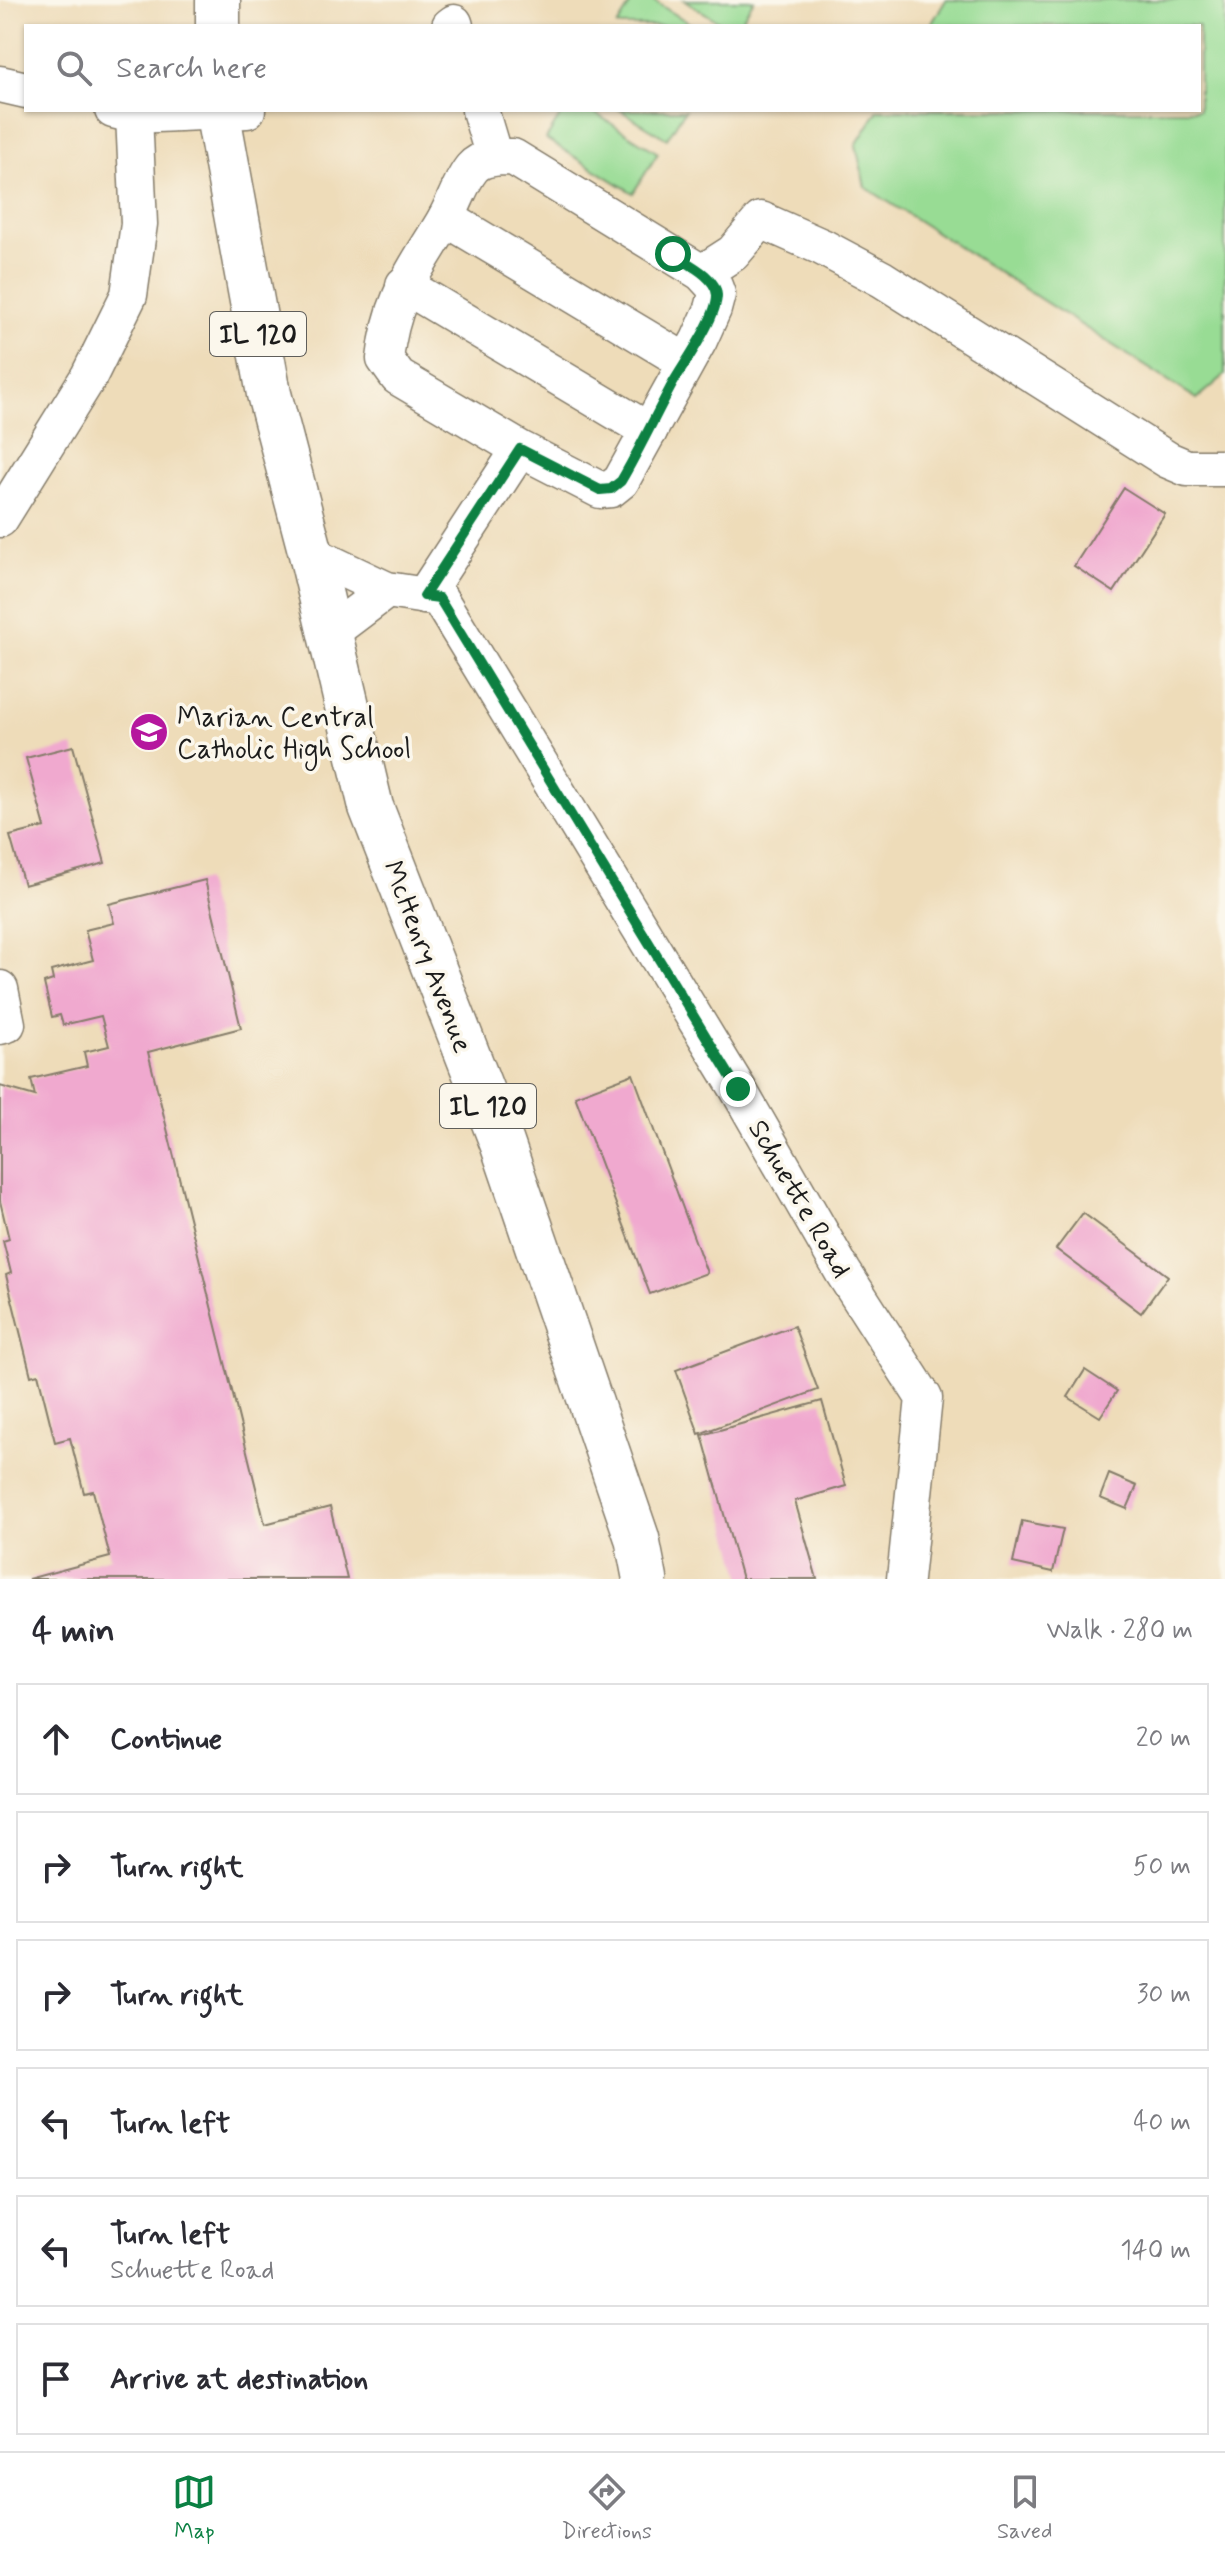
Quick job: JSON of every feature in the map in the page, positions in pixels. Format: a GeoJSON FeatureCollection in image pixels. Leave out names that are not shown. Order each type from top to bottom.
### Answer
{"type":"FeatureCollection","features":[{"type":"Feature","properties":{"kind":"main road"},"geometry":{"type":"LineString","coordinates":[[218,0],[218,24]]}},
{"type":"Feature","properties":{"kind":"main road","name":"IL 120"},"geometry":{"type":"LineString","coordinates":[[227,112],[269,394],[311,554]]}},
{"type":"Feature","properties":{"kind":"main road","name":"McHenry Avenue"},"geometry":{"type":"LineString","coordinates":[[311,554],[371,807],[502,1143],[637,1538],[645,1579]]}},
{"type":"Feature","properties":{"kind":"street"},"geometry":{"type":"LineString","coordinates":[[0,84],[24,90]]}},
{"type":"Feature","properties":{"kind":"street"},"geometry":{"type":"LineString","coordinates":[[0,519],[89,376],[129,295],[139,224],[123,113],[175,112]]}},
{"type":"Feature","properties":{"kind":"street"},"geometry":{"type":"LineString","coordinates":[[481,112],[494,157]]}},
{"type":"Feature","properties":{"kind":"street"},"geometry":{"type":"LineString","coordinates":[[494,157],[513,157],[702,273],[714,286],[717,294],[709,319],[621,481],[611,489],[600,490],[520,449],[398,377],[385,359],[389,330],[404,285],[446,218],[473,166],[494,157]]}},
{"type":"Feature","properties":{"kind":"street"},"geometry":{"type":"LineString","coordinates":[[446,218],[686,362]]}},
{"type":"Feature","properties":{"kind":"street"},"geometry":{"type":"LineString","coordinates":[[702,273],[733,253],[761,220],[784,228],[882,279],[1168,460],[1187,468],[1225,468]]}},
{"type":"Feature","properties":{"kind":"street"},"geometry":{"type":"LineString","coordinates":[[404,285],[649,431]]}},
{"type":"Feature","properties":{"kind":"street"},"geometry":{"type":"LineString","coordinates":[[311,554],[387,590],[424,596],[520,449]]}},
{"type":"Feature","properties":{"kind":"street"},"geometry":{"type":"LineString","coordinates":[[330,633],[387,590]]}},
{"type":"Feature","properties":{"kind":"street","name":"Schuette Road"},"geometry":{"type":"LineString","coordinates":[[424,596],[439,598],[738,1089],[843,1272],[924,1398],[905,1579]]}},
{"type":"Feature","properties":{"kind":"street"},"geometry":{"type":"LineString","coordinates":[[0,989],[7,1024],[0,1026]]}},
{"type":"Feature","properties":{"kind":"green space"},"geometry":{"type":"Polygon","coordinates":[[[633,0],[652,0],[691,24],[618,24],[633,0]]]}},
{"type":"Feature","properties":{"kind":"green space"},"geometry":{"type":"Polygon","coordinates":[[[684,0],[754,0],[739,24],[723,24],[684,0]]]}},
{"type":"Feature","properties":{"kind":"green space"},"geometry":{"type":"Polygon","coordinates":[[[946,0],[1225,0],[1225,375],[1197,399],[865,187],[856,145],[877,112],[1201,112],[1201,24],[931,24],[946,0]]]}},
{"type":"Feature","properties":{"kind":"green space"},"geometry":{"type":"Polygon","coordinates":[[[563,112],[593,112],[658,153],[633,193],[546,139],[563,112]]]}},
{"type":"Feature","properties":{"kind":"green space"},"geometry":{"type":"Polygon","coordinates":[[[623,112],[684,112],[667,139],[623,112]]]}},
{"type":"Feature","properties":{"kind":"building"},"geometry":{"type":"Polygon","coordinates":[[[1124,488],[1165,514],[1114,592],[1074,566],[1124,488]]]}},
{"type":"Feature","properties":{"kind":"building"},"geometry":{"type":"Polygon","coordinates":[[[73,746],[105,863],[24,885],[10,836],[45,827],[26,758],[73,746]]]}},
{"type":"Feature","properties":{"kind":"building"},"geometry":{"type":"Polygon","coordinates":[[[205,880],[241,1028],[148,1052],[265,1524],[330,1507],[347,1579],[28,1579],[110,1557],[93,1491],[84,1493],[70,1438],[55,1442],[38,1374],[31,1376],[6,1275],[11,1273],[3,1241],[9,1239],[0,1201],[0,1086],[35,1096],[31,1079],[87,1066],[84,1052],[109,1046],[101,1016],[63,1025],[60,1015],[52,1017],[44,983],[53,980],[51,971],[93,960],[85,930],[114,923],[109,904],[205,880]]]}},
{"type":"Feature","properties":{"kind":"building"},"geometry":{"type":"Polygon","coordinates":[[[633,1074],[707,1273],[650,1294],[575,1096],[633,1074]]]}},
{"type":"Feature","properties":{"kind":"building"},"geometry":{"type":"Polygon","coordinates":[[[1083,1213],[1168,1276],[1141,1313],[1056,1249],[1083,1213]]]}},
{"type":"Feature","properties":{"kind":"building"},"geometry":{"type":"Polygon","coordinates":[[[794,1326],[818,1390],[699,1434],[676,1370],[794,1326]]]}},
{"type":"Feature","properties":{"kind":"building"},"geometry":{"type":"Polygon","coordinates":[[[1085,1370],[1117,1391],[1100,1417],[1068,1397],[1085,1370]]]}},
{"type":"Feature","properties":{"kind":"building"},"geometry":{"type":"Polygon","coordinates":[[[822,1401],[846,1486],[795,1501],[817,1579],[742,1579],[702,1435],[822,1401]]]}},
{"type":"Feature","properties":{"kind":"building"},"geometry":{"type":"Polygon","coordinates":[[[1109,1474],[1137,1486],[1127,1509],[1100,1498],[1109,1474]]]}},
{"type":"Feature","properties":{"kind":"building"},"geometry":{"type":"Polygon","coordinates":[[[1022,1521],[1063,1529],[1053,1572],[1013,1563],[1022,1521]]]}},
{"type":"Feature","properties":{"kind":"place","name":"Marian Central Catholic High School"},"geometry":{"type":"Point","coordinates":[149,732]}},
{"type":"Feature","properties":{"kind":"route"},"geometry":{"type":"LineString","coordinates":[[673,254],[702,273],[717,294],[699,340],[621,481],[611,489],[600,490],[520,449],[424,596],[439,598],[738,1089]]}}]}
